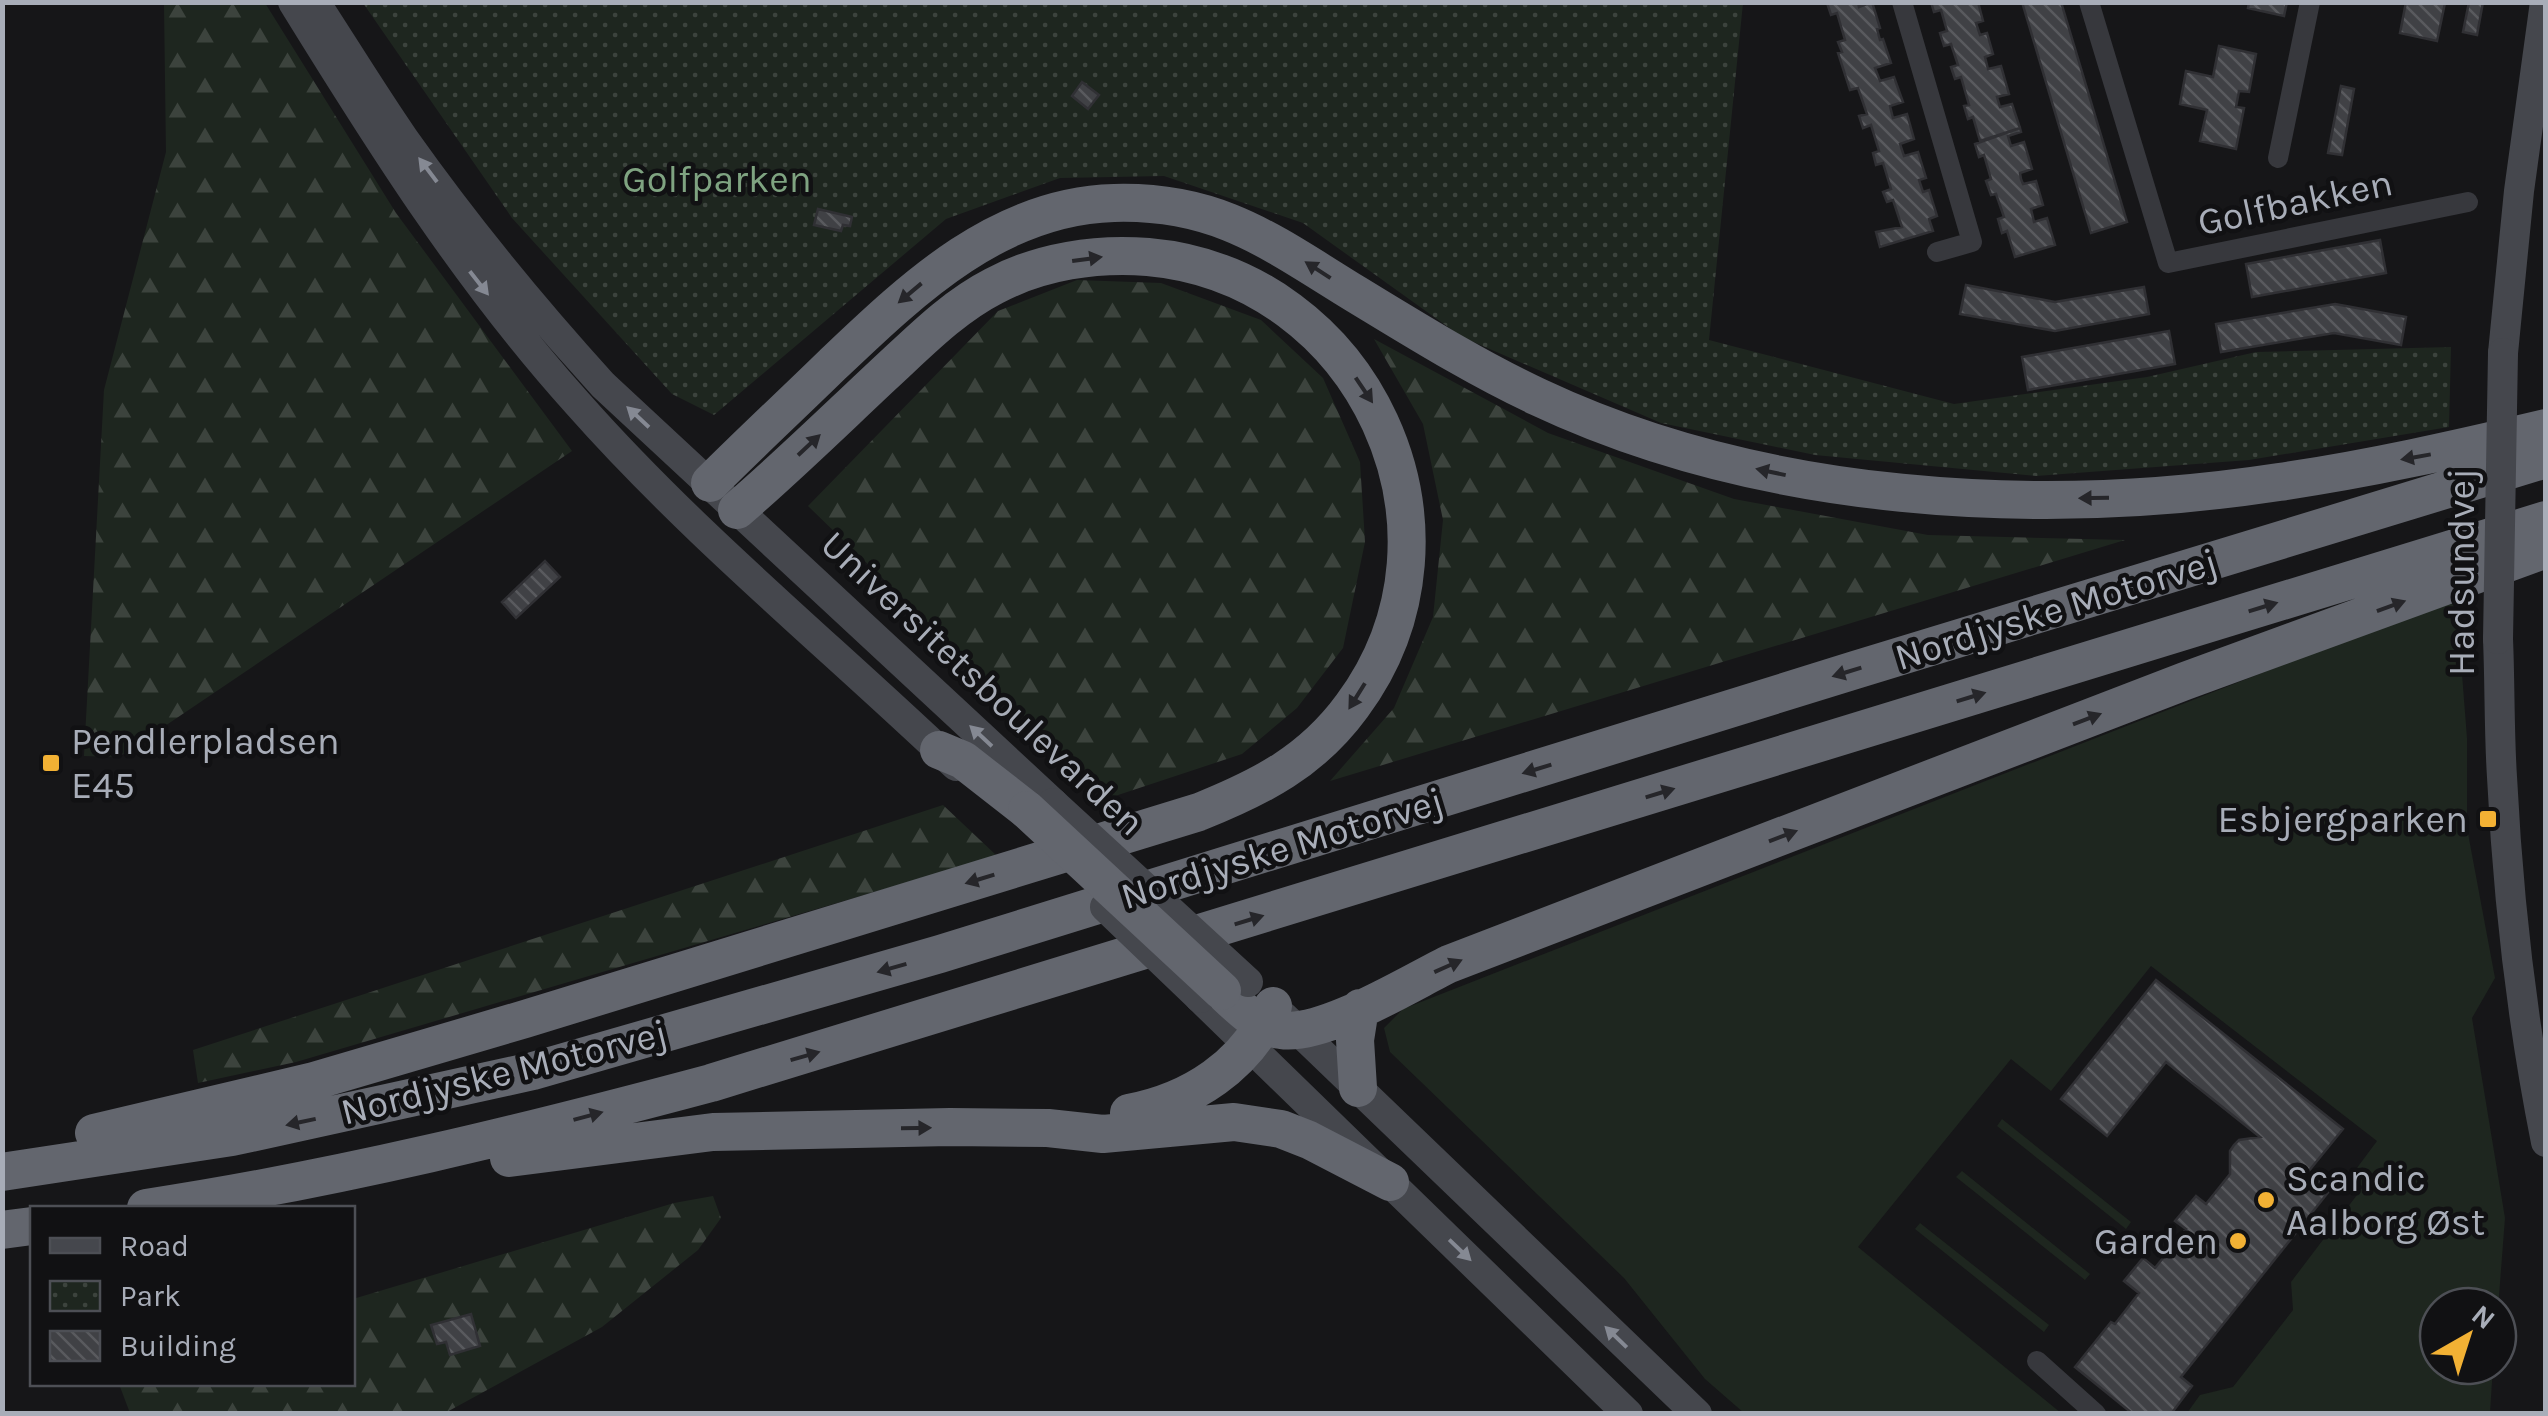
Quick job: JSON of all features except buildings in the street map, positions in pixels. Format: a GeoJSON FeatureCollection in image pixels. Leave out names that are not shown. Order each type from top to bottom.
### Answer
{"type":"FeatureCollection","features":[{"type":"Feature","properties":{"kind":"highway"},"geometry":{"type":"LineString","coordinates":[[710,483],[908,293],[949,262],[990,237],[1054,211],[1112,202],[1163,205],[1211,214],[1274,241],[1470,364],[1544,400],[1622,432],[1702,458],[1793,476],[1914,494],[2022,499],[2146,496],[2277,483],[2441,453],[2546,428]]}},
{"type":"Feature","properties":{"kind":"highway"},"geometry":{"type":"LineString","coordinates":[[2,1148],[122,1129],[314,1081],[1198,812],[1258,788],[1310,752],[1352,706],[1384,652],[1402,591],[1407,528],[1398,466],[1387,436],[1375,407],[1340,354],[1293,311],[1239,279],[1178,260],[1116,255],[1053,263],[994,286],[941,321],[738,510]]}},
{"type":"Feature","properties":{"kind":"highway","name":"Nordjyske Motorvej"},"geometry":{"type":"LineString","coordinates":[[2,1172],[232,1137],[534,1071],[940,954],[2546,459]]}},
{"type":"Feature","properties":{"kind":"highway","name":"Nordjyske Motorvej"},"geometry":{"type":"LineString","coordinates":[[159,1206],[414,1158],[711,1084],[2546,520]]}},
{"type":"Feature","properties":{"kind":"highway"},"geometry":{"type":"LineString","coordinates":[[939,750],[962,760],[1029,810],[1251,1011],[1331,1022],[1467,957],[2186,681],[2546,550]]}},
{"type":"Feature","properties":{"kind":"highway"},"geometry":{"type":"LineString","coordinates":[[1358,1088],[1356,1040],[1360,1008]]}},
{"type":"Feature","properties":{"kind":"highway"},"geometry":{"type":"LineString","coordinates":[[1048,1128],[1164,1106],[1207,1083],[1230,1067],[1251,1011]]}},
{"type":"Feature","properties":{"kind":"highway"},"geometry":{"type":"LineString","coordinates":[[220,1197],[599,1144],[713,1132],[1048,1128],[1103,1134],[1212,1122],[1252,1123],[1309,1140],[1390,1182]]}},
{"type":"Feature","properties":{"kind":"highway"},"geometry":{"type":"LineString","coordinates":[[2,1230],[30,1226]]}},
{"type":"Feature","properties":{"kind":"main road","name":"Universitetsboulevarden"},"geometry":{"type":"LineString","coordinates":[[293,2],[421,205],[520,336],[578,405],[706,534],[939,750]]}},
{"type":"Feature","properties":{"kind":"main road","name":"Universitetsboulevarden"},"geometry":{"type":"LineString","coordinates":[[315,2],[404,138],[543,319],[604,385],[738,510],[1029,810]]}},
{"type":"Feature","properties":{"kind":"main road","name":"Hadsundvej"},"geometry":{"type":"LineString","coordinates":[[2545,2],[2518,191],[2503,354],[2498,639],[2510,881],[2535,1089],[2546,1142]]}},
{"type":"Feature","properties":{"kind":"main road"},"geometry":{"type":"LineString","coordinates":[[1251,1011],[1358,1088],[1696,1414]]}},
{"type":"Feature","properties":{"kind":"main road"},"geometry":{"type":"LineString","coordinates":[[1251,1011],[1390,1182],[1628,1414]]}},
{"type":"Feature","properties":{"kind":"street"},"geometry":{"type":"LineString","coordinates":[[1902,2],[1972,242],[1937,252]]}},
{"type":"Feature","properties":{"kind":"street","name":"Golfbakken"},"geometry":{"type":"LineString","coordinates":[[2089,2],[2168,264],[2468,202]]}},
{"type":"Feature","properties":{"kind":"street"},"geometry":{"type":"LineString","coordinates":[[2278,158],[2310,2]]}},
{"type":"Feature","properties":{"kind":"street"},"geometry":{"type":"LineString","coordinates":[[2037,1361],[2096,1414]]}},
{"type":"Feature","properties":{"kind":"green space"},"geometry":{"type":"Polygon","coordinates":[[[164,3],[265,3],[396,213],[572,451],[119,757],[84,756],[104,390],[166,152],[164,3]]]}},
{"type":"Feature","properties":{"kind":"green space","name":"Golfparken"},"geometry":{"type":"Polygon","coordinates":[[[363,3],[1743,3],[1709,340],[1954,404],[2147,377],[2256,352],[2451,347],[2449,427],[2249,460],[2036,476],[1815,455],[1661,423],[1462,337],[1303,223],[1164,176],[1060,178],[946,219],[714,415],[672,394],[512,218],[363,3]]]}},
{"type":"Feature","properties":{"kind":"green space"},"geometry":{"type":"Polygon","coordinates":[[[1077,280],[1161,283],[1261,320],[1323,378],[1360,462],[1365,542],[1343,648],[1297,708],[1242,754],[1109,798],[808,506],[998,311],[1077,280]]]}},
{"type":"Feature","properties":{"kind":"green space"},"geometry":{"type":"Polygon","coordinates":[[[1374,339],[1548,433],[1734,499],[1928,535],[2125,540],[1330,781],[1394,708],[1433,617],[1443,520],[1423,424],[1374,339]]]}},
{"type":"Feature","properties":{"kind":"green space"},"geometry":{"type":"Polygon","coordinates":[[[2456,597],[2467,738],[2467,828],[2495,978],[2472,1018],[2505,1218],[2500,1286],[2418,1286],[2418,1386],[2492,1386],[2490,1413],[2187,1413],[2200,1395],[2233,1387],[2293,1310],[2291,1282],[2363,1187],[2351,1176],[2377,1141],[2151,966],[2051,1091],[2011,1059],[1858,1247],[2061,1413],[1744,1413],[1705,1379],[1624,1278],[1390,1052],[1384,1028],[1403,1009],[2456,597]]]}},
{"type":"Feature","properties":{"kind":"green space"},"geometry":{"type":"Polygon","coordinates":[[[943,805],[997,856],[296,1062],[198,1083],[193,1050],[943,805]]]}},
{"type":"Feature","properties":{"kind":"green space"},"geometry":{"type":"Polygon","coordinates":[[[2002,1119],[2131,1222],[2126,1229],[1997,1126],[2002,1119]]]}},
{"type":"Feature","properties":{"kind":"green space"},"geometry":{"type":"Polygon","coordinates":[[[1962,1171],[2090,1274],[2085,1280],[1956,1177],[1962,1171]]]}},
{"type":"Feature","properties":{"kind":"green space"},"geometry":{"type":"Polygon","coordinates":[[[713,1196],[721,1218],[698,1250],[602,1327],[445,1413],[130,1413],[120,1386],[355,1386],[355,1298],[674,1203],[713,1196]]]}},
{"type":"Feature","properties":{"kind":"green space"},"geometry":{"type":"Polygon","coordinates":[[[1920,1223],[2049,1325],[2044,1332],[1915,1229],[1920,1223]]]}},
{"type":"Feature","properties":{"kind":"place","name":"Pendlerpladsen E45"},"geometry":{"type":"Point","coordinates":[51,763]}},
{"type":"Feature","properties":{"kind":"place","name":"Esbjergparken"},"geometry":{"type":"Point","coordinates":[2488,819]}},
{"type":"Feature","properties":{"kind":"place","name":"Scandic Aalborg Øst"},"geometry":{"type":"Point","coordinates":[2266,1200]}},
{"type":"Feature","properties":{"kind":"place","name":"Garden"},"geometry":{"type":"Point","coordinates":[2238,1241]}}]}
